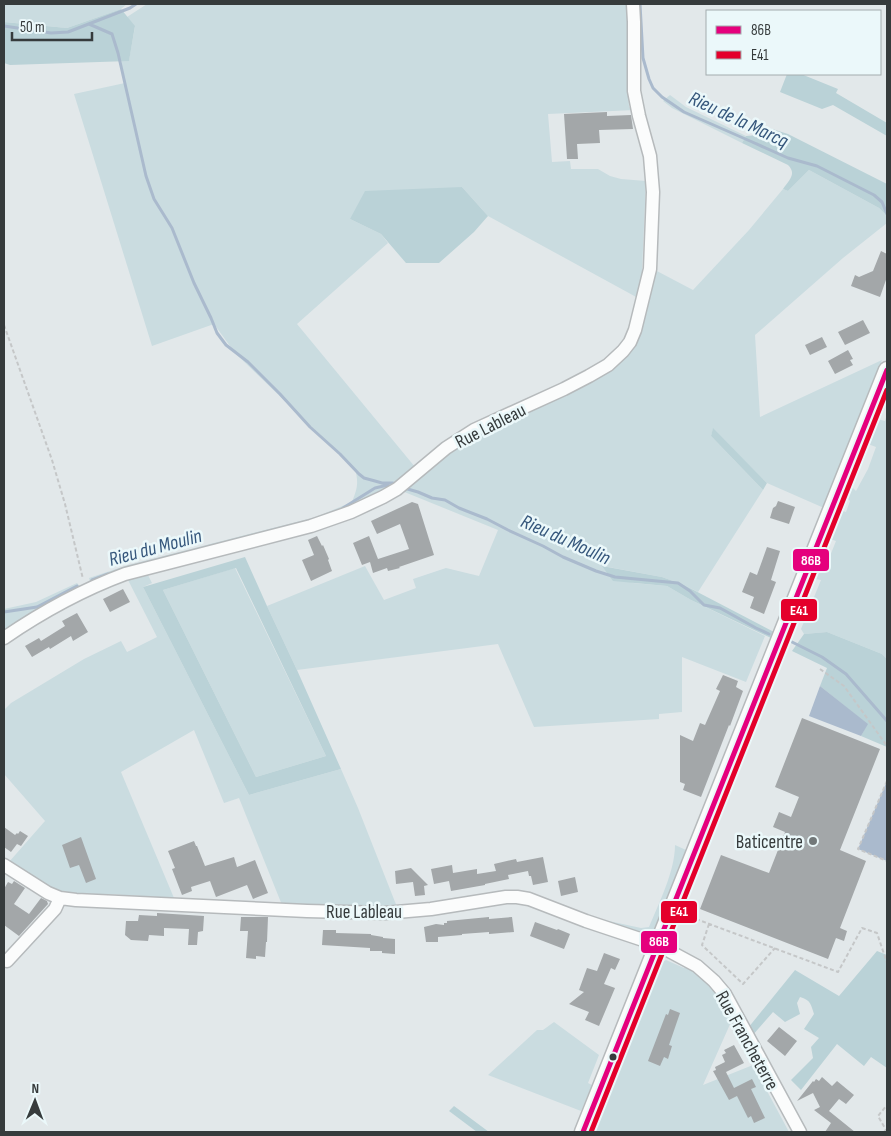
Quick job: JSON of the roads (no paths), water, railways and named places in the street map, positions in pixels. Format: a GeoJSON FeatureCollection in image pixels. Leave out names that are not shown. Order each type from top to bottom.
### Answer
{"type":"FeatureCollection","features":[{"type":"Feature","properties":{"kind":"main road"},"geometry":{"type":"LineString","coordinates":[[583,1132],[887,370]]}},
{"type":"Feature","properties":{"kind":"street","name":"Rue Lableau"},"geometry":{"type":"LineString","coordinates":[[4,638],[38,615],[104,582],[125,574],[311,526],[369,504],[397,489],[446,448],[474,430],[589,376],[608,365],[624,351],[635,330],[650,269],[653,192],[650,156],[634,91],[633,4]]}},
{"type":"Feature","properties":{"kind":"street","name":"Rue Lableau"},"geometry":{"type":"LineString","coordinates":[[4,865],[48,893],[60,898],[124,903],[385,913],[431,909],[491,899],[517,897],[529,899],[586,921],[658,944]]}},
{"type":"Feature","properties":{"kind":"street"},"geometry":{"type":"LineString","coordinates":[[6,961],[50,914],[60,898]]}},
{"type":"Feature","properties":{"kind":"street","name":"Rue Francheterre"},"geometry":{"type":"LineString","coordinates":[[658,944],[697,966],[725,994],[800,1132]]}},
{"type":"Feature","properties":{"kind":"waterway"},"geometry":{"type":"LineString","coordinates":[[4,26],[51,33],[68,32],[136,4]]}},
{"type":"Feature","properties":{"kind":"waterway","name":"Rieu de la Marcq"},"geometry":{"type":"LineString","coordinates":[[640,4],[643,58],[653,88],[662,97],[684,112],[788,158],[817,166],[874,195],[882,202],[887,214]]}},
{"type":"Feature","properties":{"kind":"waterway"},"geometry":{"type":"LineString","coordinates":[[89,24],[112,34],[146,176],[154,199],[172,228],[217,333],[226,345],[248,362],[310,427],[359,474],[364,478],[382,483],[393,483]]}},
{"type":"Feature","properties":{"kind":"waterway","name":"Rieu du Moulin"},"geometry":{"type":"LineString","coordinates":[[343,508],[375,488],[388,485]]}},
{"type":"Feature","properties":{"kind":"waterway","name":"Rieu du Moulin"},"geometry":{"type":"LineString","coordinates":[[404,488],[432,498],[445,500],[596,571],[615,577],[678,583],[690,591],[704,605],[720,608],[769,634]]}},
{"type":"Feature","properties":{"kind":"waterway","name":"Rieu du Moulin"},"geometry":{"type":"LineString","coordinates":[[92,580],[108,574]]}},
{"type":"Feature","properties":{"kind":"waterway","name":"Rieu du Moulin"},"geometry":{"type":"LineString","coordinates":[[4,612],[37,607],[77,586]]}},
{"type":"Feature","properties":{"kind":"waterway","name":"Rieu du Moulin"},"geometry":{"type":"LineString","coordinates":[[790,641],[822,657],[846,674],[887,721]]}},
{"type":"Feature","properties":{"kind":"place","name":"Baticentre"},"geometry":{"type":"Point","coordinates":[813,841]}}]}
